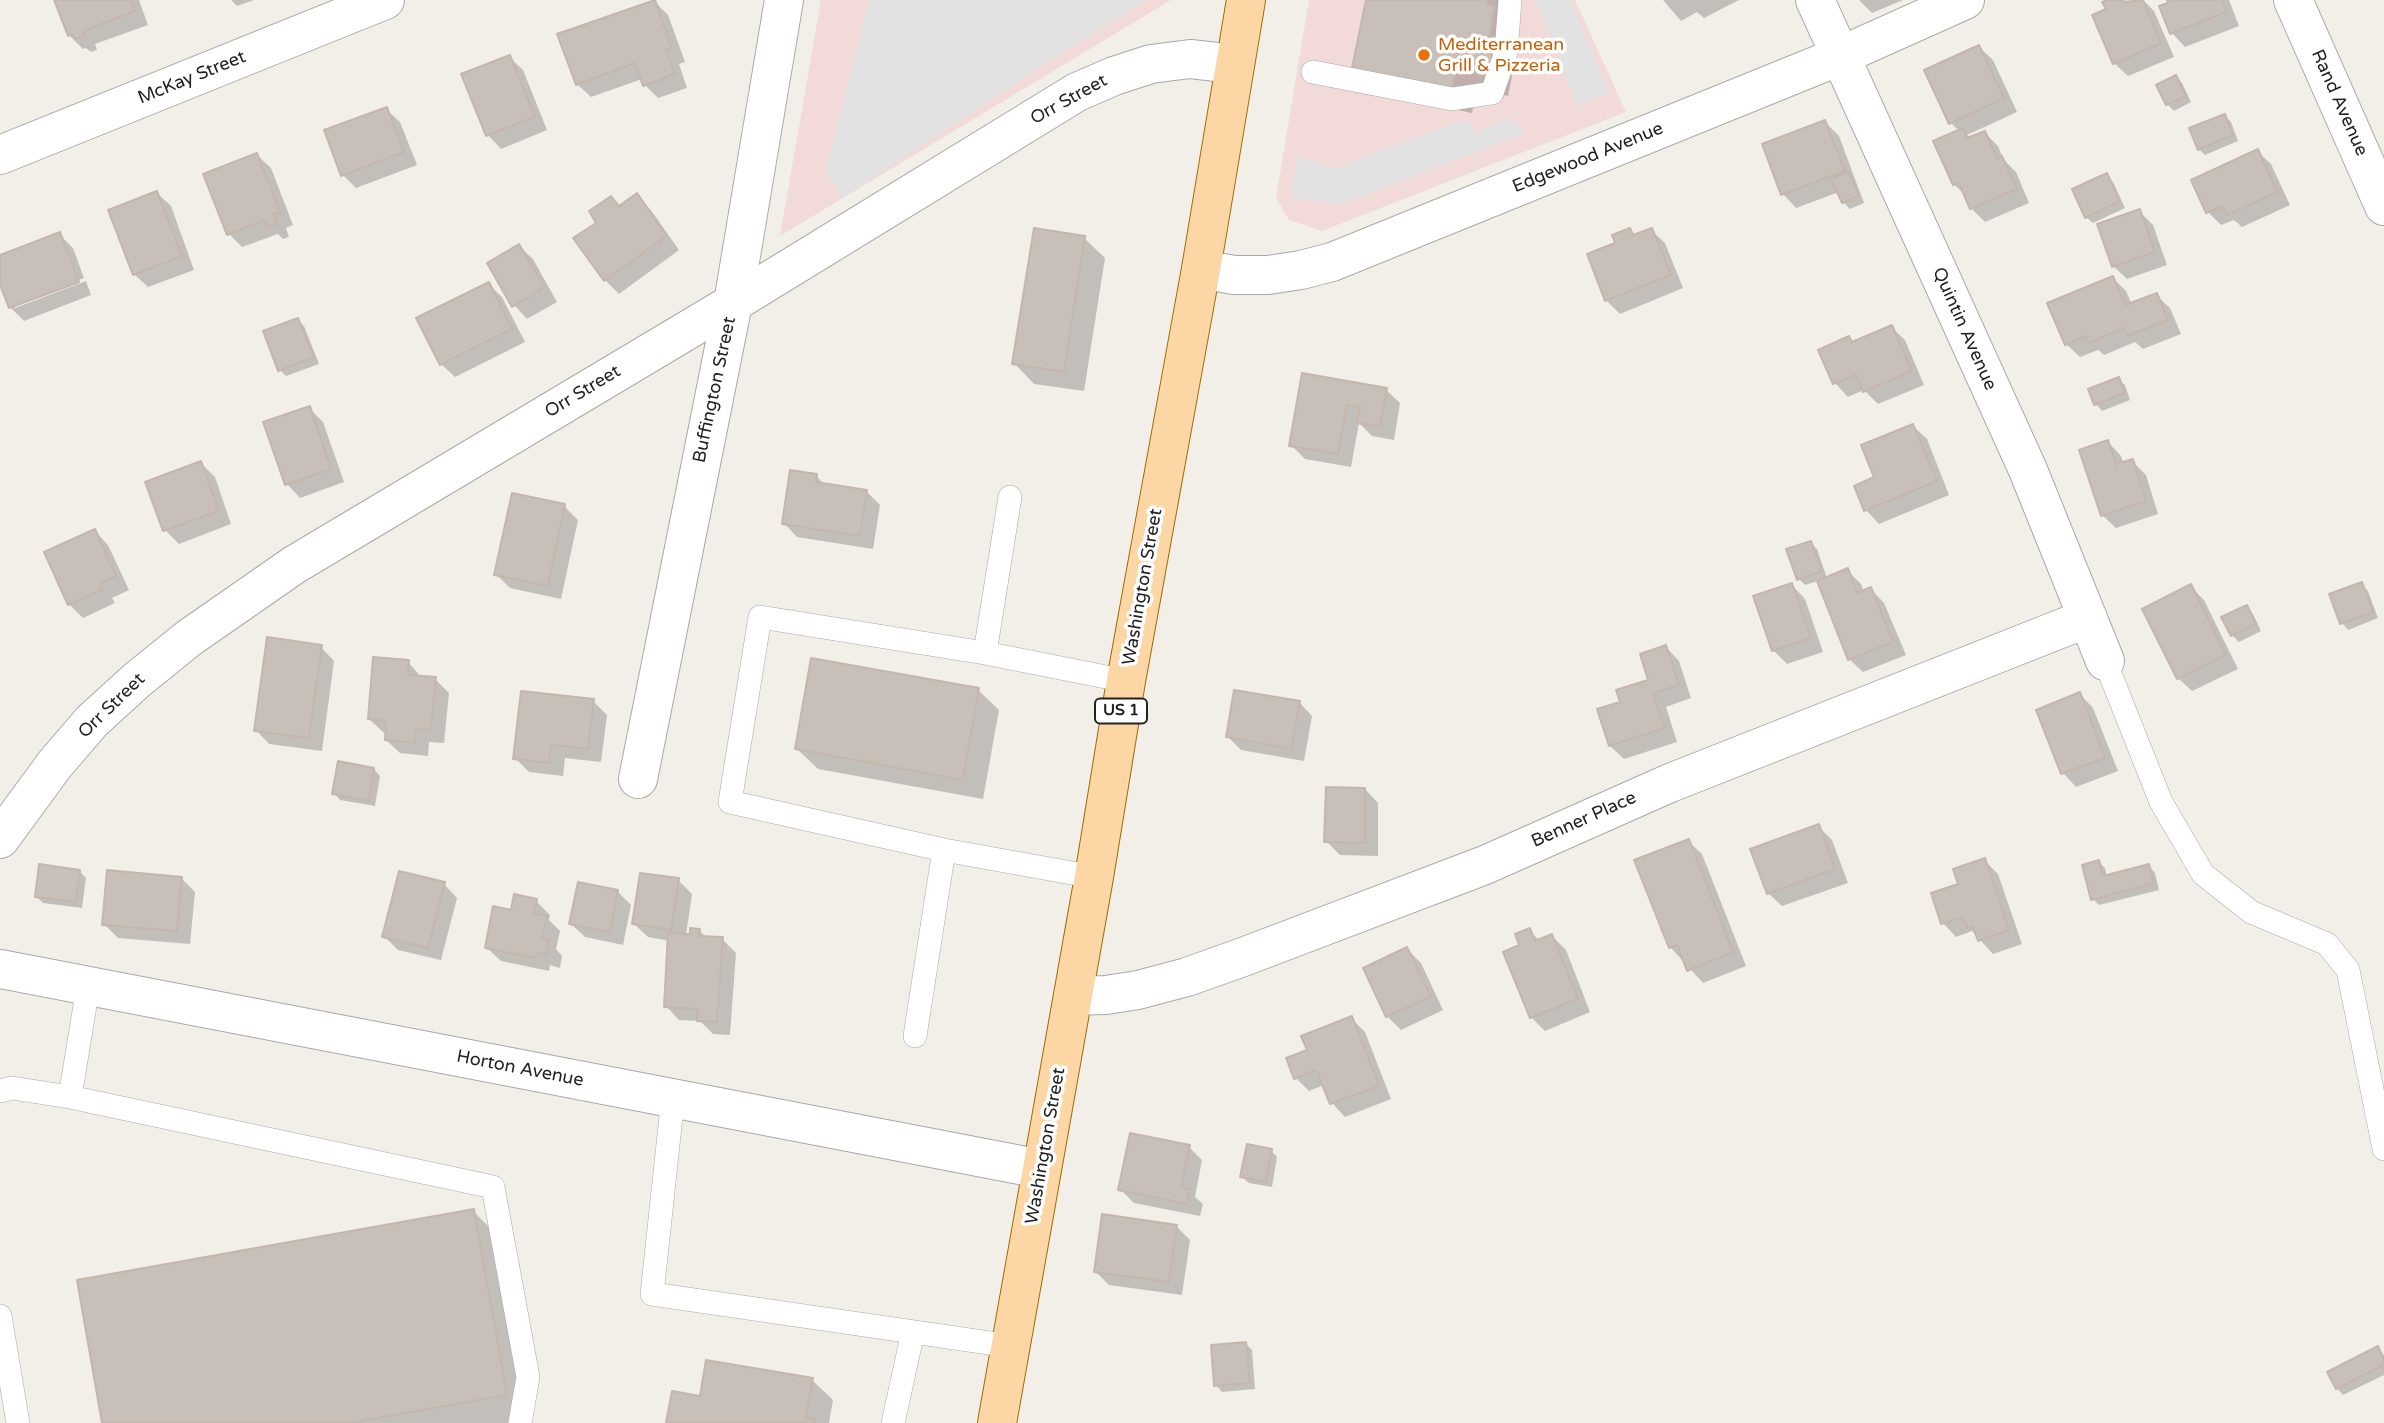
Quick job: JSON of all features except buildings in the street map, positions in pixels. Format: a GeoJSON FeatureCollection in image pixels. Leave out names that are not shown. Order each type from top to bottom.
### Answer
{"type":"FeatureCollection","features":[{"type":"Feature","properties":{"kind":"main road","name":"Washington Street"},"geometry":{"type":"LineString","coordinates":[[997,1423],[1246,0]]}},
{"type":"Feature","properties":{"kind":"street","name":"McKay Street"},"geometry":{"type":"LineString","coordinates":[[0,155],[385,0]]}},
{"type":"Feature","properties":{"kind":"street","name":"Buffington Street"},"geometry":{"type":"LineString","coordinates":[[638,779],[733,303],[784,0]]}},
{"type":"Feature","properties":{"kind":"street","name":"Quintin Avenue"},"geometry":{"type":"LineString","coordinates":[[1815,0],[2028,470],[2105,662]]}},
{"type":"Feature","properties":{"kind":"street","name":"Edgewood Avenue"},"geometry":{"type":"LineString","coordinates":[[1201,269],[1234,275],[1268,275],[1332,262],[1840,56],[1965,0]]}},
{"type":"Feature","properties":{"kind":"street","name":"Rand Avenue"},"geometry":{"type":"LineString","coordinates":[[2293,0],[2384,205]]}},
{"type":"Feature","properties":{"kind":"street","name":"Orr Street"},"geometry":{"type":"LineString","coordinates":[[0,839],[55,764],[93,721],[137,680],[220,615],[293,565],[733,303],[1077,92],[1151,64],[1190,59],[1235,64]]}},
{"type":"Feature","properties":{"kind":"street","name":"Benner Place"},"geometry":{"type":"LineString","coordinates":[[1073,996],[1138,990],[1187,977],[1255,953],[1485,865],[1670,783],[2088,618]]}},
{"type":"Feature","properties":{"kind":"street","name":"Horton Avenue"},"geometry":{"type":"LineString","coordinates":[[0,969],[1041,1169]]}},
{"type":"Feature","properties":{"kind":"lane"},"geometry":{"type":"LineString","coordinates":[[1313,72],[1452,99],[1492,93],[1506,52],[1510,0]]}},
{"type":"Feature","properties":{"kind":"lane"},"geometry":{"type":"LineString","coordinates":[[985,653],[1010,498]]}},
{"type":"Feature","properties":{"kind":"lane"},"geometry":{"type":"LineString","coordinates":[[1094,877],[944,850],[730,802],[760,617],[985,653],[1126,681]]}},
{"type":"Feature","properties":{"kind":"lane"},"geometry":{"type":"LineString","coordinates":[[2105,662],[2161,803],[2203,874],[2251,912],[2327,944],[2348,970],[2384,1149]]}},
{"type":"Feature","properties":{"kind":"lane"},"geometry":{"type":"LineString","coordinates":[[915,1036],[944,850]]}},
{"type":"Feature","properties":{"kind":"lane"},"geometry":{"type":"LineString","coordinates":[[70,1097],[88,986]]}},
{"type":"Feature","properties":{"kind":"lane"},"geometry":{"type":"LineString","coordinates":[[0,1091],[12,1088],[70,1097],[494,1187],[528,1377],[520,1423]]}},
{"type":"Feature","properties":{"kind":"lane"},"geometry":{"type":"LineString","coordinates":[[673,1098],[652,1294],[1010,1346]]}},
{"type":"Feature","properties":{"kind":"lane"},"geometry":{"type":"LineString","coordinates":[[0,1317],[18,1423]]}},
{"type":"Feature","properties":{"kind":"lane"},"geometry":{"type":"LineString","coordinates":[[893,1423],[914,1332]]}},
{"type":"Feature","properties":{"kind":"shaded area"},"geometry":{"type":"Polygon","coordinates":[[[821,0],[1171,0],[780,236],[821,0]]]}},
{"type":"Feature","properties":{"kind":"shaded area"},"geometry":{"type":"Polygon","coordinates":[[[869,0],[1147,0],[842,198],[826,171],[869,0]]]}},
{"type":"Feature","properties":{"kind":"shaded area"},"geometry":{"type":"Polygon","coordinates":[[[1309,0],[1575,0],[1626,112],[1322,231],[1289,220],[1276,198],[1309,0]]]}},
{"type":"Feature","properties":{"kind":"shaded area"},"geometry":{"type":"Polygon","coordinates":[[[1535,0],[1570,0],[1610,93],[1577,106],[1535,0]]]}},
{"type":"Feature","properties":{"kind":"shaded area"},"geometry":{"type":"Polygon","coordinates":[[[1469,118],[1475,133],[1508,118],[1528,132],[1343,204],[1291,198],[1298,156],[1332,169],[1469,118]]]}},
{"type":"Feature","properties":{"kind":"place","name":"Mediterranean Grill & Pizzeria"},"geometry":{"type":"Point","coordinates":[1424,55]}}]}
